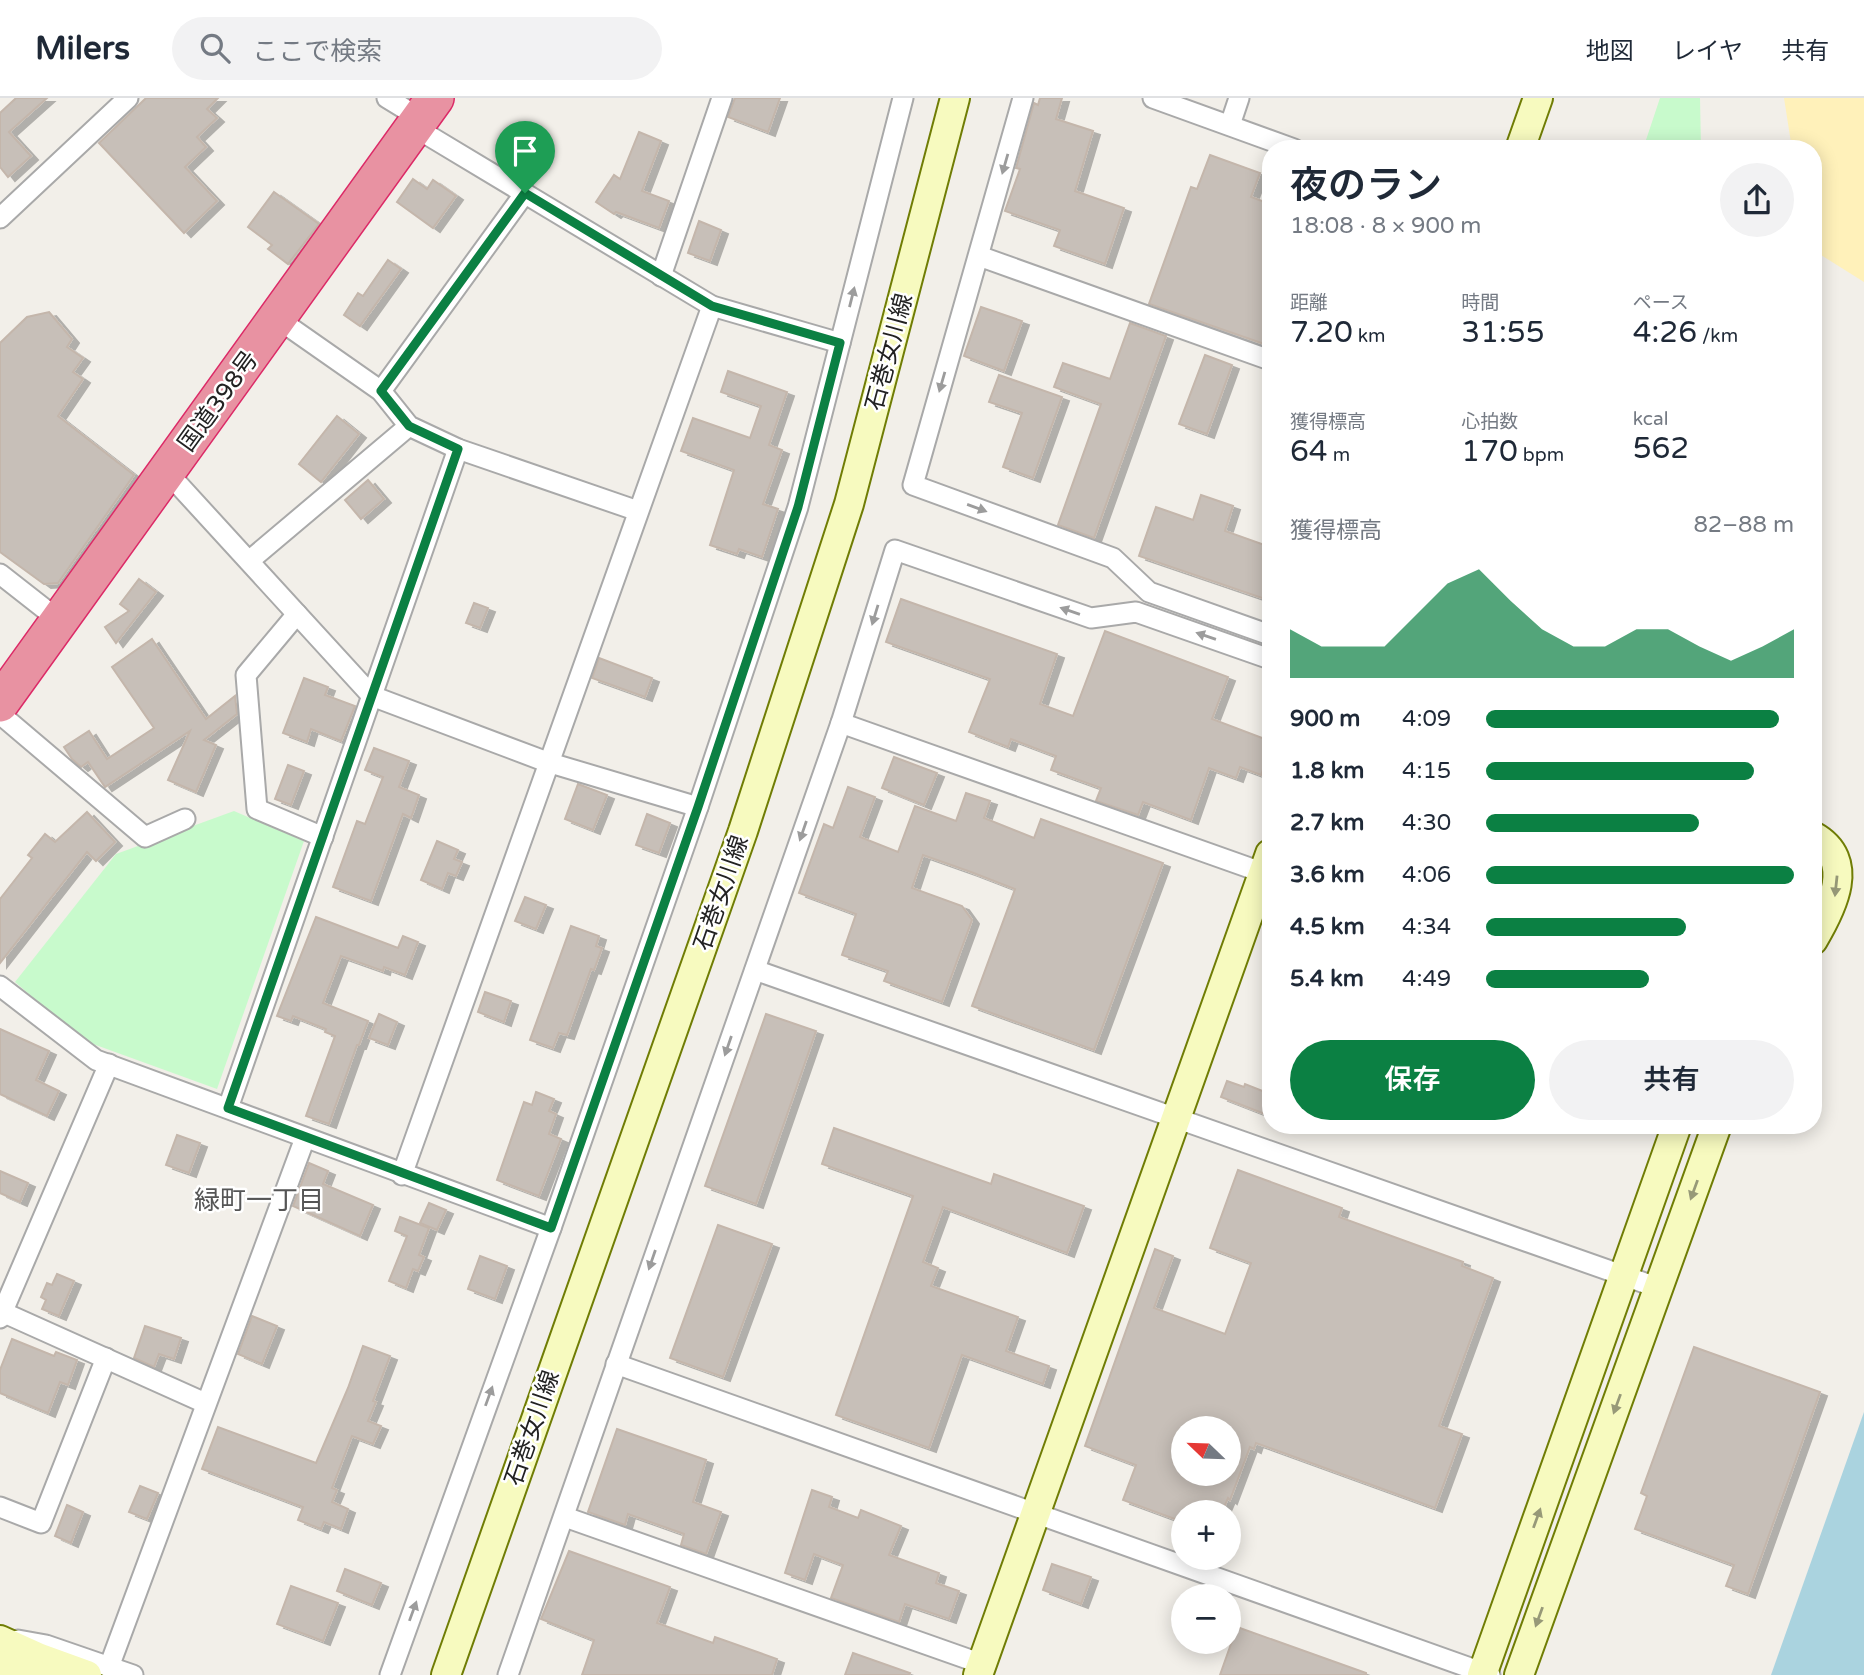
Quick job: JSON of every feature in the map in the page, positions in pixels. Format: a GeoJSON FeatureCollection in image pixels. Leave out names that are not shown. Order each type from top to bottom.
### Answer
{"type":"FeatureCollection","features":[{"type":"Feature","properties":{"kind":"highway","name":"国道398号"},"geometry":{"type":"LineString","coordinates":[[0,704],[426,111]]}},
{"type":"Feature","properties":{"kind":"street"},"geometry":{"type":"LineString","coordinates":[[0,218],[128,98]]}},
{"type":"Feature","properties":{"kind":"street"},"geometry":{"type":"LineString","coordinates":[[387,98],[405,109],[426,111],[426,134],[712,306],[840,343]]}},
{"type":"Feature","properties":{"kind":"street"},"geometry":{"type":"LineString","coordinates":[[661,276],[722,98]]}},
{"type":"Feature","properties":{"kind":"street"},"geometry":{"type":"LineString","coordinates":[[390,1675],[551,1228],[698,807],[798,507],[903,98]]}},
{"type":"Feature","properties":{"kind":"street","name":"石巻女川線"},"geometry":{"type":"LineString","coordinates":[[446,1675],[743,831],[844,517],[886,368],[955,98]]}},
{"type":"Feature","properties":{"kind":"street"},"geometry":{"type":"LineString","coordinates":[[1023,98],[913,485],[1113,558],[1149,592],[1262,632]]}},
{"type":"Feature","properties":{"kind":"street"},"geometry":{"type":"LineString","coordinates":[[1153,98],[1270,140]]}},
{"type":"Feature","properties":{"kind":"street"},"geometry":{"type":"LineString","coordinates":[[1230,125],[1240,98]]}},
{"type":"Feature","properties":{"kind":"street"},"geometry":{"type":"LineString","coordinates":[[1523,140],[1538,98]]}},
{"type":"Feature","properties":{"kind":"street"},"geometry":{"type":"LineString","coordinates":[[381,391],[525,193]]}},
{"type":"Feature","properties":{"kind":"street"},"geometry":{"type":"LineString","coordinates":[[979,257],[1262,357]]}},
{"type":"Feature","properties":{"kind":"street"},"geometry":{"type":"LineString","coordinates":[[402,1175],[547,762],[712,306]]}},
{"type":"Feature","properties":{"kind":"street"},"geometry":{"type":"LineString","coordinates":[[278,318],[381,391],[409,426],[458,449],[638,511]]}},
{"type":"Feature","properties":{"kind":"street"},"geometry":{"type":"LineString","coordinates":[[249,561],[409,426]]}},
{"type":"Feature","properties":{"kind":"street"},"geometry":{"type":"LineString","coordinates":[[228,1108],[458,449]]}},
{"type":"Feature","properties":{"kind":"street"},"geometry":{"type":"LineString","coordinates":[[167,472],[372,696],[547,762],[698,807]]}},
{"type":"Feature","properties":{"kind":"street"},"geometry":{"type":"LineString","coordinates":[[509,1675],[841,723],[895,550],[1090,618],[1136,612],[1262,656]]}},
{"type":"Feature","properties":{"kind":"street"},"geometry":{"type":"LineString","coordinates":[[0,574],[60,621]]}},
{"type":"Feature","properties":{"kind":"street"},"geometry":{"type":"LineString","coordinates":[[297,614],[246,675],[257,809],[323,836]]}},
{"type":"Feature","properties":{"kind":"street"},"geometry":{"type":"LineString","coordinates":[[0,714],[145,837],[185,819]]}},
{"type":"Feature","properties":{"kind":"street"},"geometry":{"type":"LineString","coordinates":[[841,723],[1262,861]]}},
{"type":"Feature","properties":{"kind":"street"},"geometry":{"type":"LineString","coordinates":[[1822,843],[1831,851],[1837,868],[1837,887],[1833,902],[1822,923]]}},
{"type":"Feature","properties":{"kind":"street"},"geometry":{"type":"LineString","coordinates":[[565,1517],[980,1670],[1262,877]]}},
{"type":"Feature","properties":{"kind":"street"},"geometry":{"type":"LineString","coordinates":[[755,970],[1659,1289]]}},
{"type":"Feature","properties":{"kind":"street"},"geometry":{"type":"LineString","coordinates":[[0,985],[96,1059],[402,1175],[551,1228]]}},
{"type":"Feature","properties":{"kind":"street"},"geometry":{"type":"LineString","coordinates":[[109,1064],[1,1314],[106,1357],[205,1403]]}},
{"type":"Feature","properties":{"kind":"street"},"geometry":{"type":"LineString","coordinates":[[616,1364],[1485,1674],[1674,1134]]}},
{"type":"Feature","properties":{"kind":"street"},"geometry":{"type":"LineString","coordinates":[[1518,1675],[1714,1134]]}},
{"type":"Feature","properties":{"kind":"street"},"geometry":{"type":"LineString","coordinates":[[98,1671],[205,1403],[305,1138]]}},
{"type":"Feature","properties":{"kind":"street"},"geometry":{"type":"LineString","coordinates":[[0,1507],[41,1523],[106,1357]]}},
{"type":"Feature","properties":{"kind":"street"},"geometry":{"type":"LineString","coordinates":[[0,1638],[40,1658],[98,1671],[133,1675]]}},
{"type":"Feature","properties":{"kind":"street"},"geometry":{"type":"LineString","coordinates":[[0,1665],[37,1675]]}},
{"type":"Feature","properties":{"kind":"street"},"geometry":{"type":"LineString","coordinates":[[0,1672],[5,1675]]}},
{"type":"Feature","properties":{"kind":"sand"},"geometry":{"type":"Polygon","coordinates":[[[1784,98],[1864,98],[1864,282],[1822,256],[1822,140],[1791,140],[1784,98]]]}},
{"type":"Feature","properties":{"kind":"green space"},"geometry":{"type":"Polygon","coordinates":[[[1660,98],[1700,98],[1701,140],[1646,140],[1660,98]]]}},
{"type":"Feature","properties":{"kind":"green space"},"geometry":{"type":"Polygon","coordinates":[[[234,811],[304,841],[217,1089],[82,1040],[15,982],[116,854],[234,811]]]}},
{"type":"Feature","properties":{"kind":"water"},"geometry":{"type":"Polygon","coordinates":[[[1864,1412],[1864,1675],[1771,1675],[1864,1412]]]}},
{"type":"Feature","properties":{"kind":"building"},"geometry":{"type":"Polygon","coordinates":[[[16,98],[47,98],[9,132],[31,156],[8,177],[0,167],[0,113],[16,98]]]}},
{"type":"Feature","properties":{"kind":"building"},"geometry":{"type":"Polygon","coordinates":[[[146,98],[218,98],[207,109],[217,118],[197,137],[206,147],[185,167],[217,201],[184,233],[99,143],[146,98]]]}},
{"type":"Feature","properties":{"kind":"building"},"geometry":{"type":"Polygon","coordinates":[[[735,98],[780,98],[768,132],[728,117],[735,98]]]}},
{"type":"Feature","properties":{"kind":"building"},"geometry":{"type":"Polygon","coordinates":[[[1040,98],[1062,98],[1056,119],[1093,131],[1075,191],[1124,208],[1105,264],[1054,246],[1060,230],[1005,211],[1020,169],[1016,168],[1034,103],[1038,105],[1040,98]]]}},
{"type":"Feature","properties":{"kind":"building"},"geometry":{"type":"Polygon","coordinates":[[[639,132],[661,141],[642,191],[669,201],[659,228],[616,212],[614,214],[596,202],[614,175],[620,179],[639,132]]]}},
{"type":"Feature","properties":{"kind":"building"},"geometry":{"type":"Polygon","coordinates":[[[1210,155],[1260,173],[1251,197],[1262,201],[1262,343],[1149,304],[1191,187],[1197,189],[1210,155]]]}},
{"type":"Feature","properties":{"kind":"building"},"geometry":{"type":"Polygon","coordinates":[[[413,179],[427,189],[433,180],[456,196],[433,228],[397,202],[413,179]]]}},
{"type":"Feature","properties":{"kind":"building"},"geometry":{"type":"Polygon","coordinates":[[[274,192],[319,224],[288,264],[268,249],[272,245],[248,227],[274,192]]]}},
{"type":"Feature","properties":{"kind":"building"},"geometry":{"type":"Polygon","coordinates":[[[699,221],[721,230],[710,261],[688,253],[699,221]]]}},
{"type":"Feature","properties":{"kind":"building"},"geometry":{"type":"Polygon","coordinates":[[[388,260],[401,269],[360,326],[344,315],[358,293],[363,296],[388,260]]]}},
{"type":"Feature","properties":{"kind":"building"},"geometry":{"type":"Polygon","coordinates":[[[981,307],[1022,321],[1004,371],[964,356],[981,307]]]}},
{"type":"Feature","properties":{"kind":"building"},"geometry":{"type":"Polygon","coordinates":[[[49,312],[72,339],[67,347],[83,358],[73,372],[83,379],[58,416],[134,475],[58,583],[44,584],[0,552],[0,343],[27,317],[49,312]]]}},
{"type":"Feature","properties":{"kind":"building"},"geometry":{"type":"Polygon","coordinates":[[[1130,323],[1166,336],[1094,538],[1058,525],[1101,404],[1054,387],[1063,363],[1110,379],[1130,323]]]}},
{"type":"Feature","properties":{"kind":"building"},"geometry":{"type":"Polygon","coordinates":[[[1205,355],[1232,365],[1207,434],[1179,424],[1205,355]]]}},
{"type":"Feature","properties":{"kind":"building"},"geometry":{"type":"Polygon","coordinates":[[[728,371],[787,392],[769,445],[782,450],[763,504],[778,509],[762,557],[739,549],[737,554],[710,545],[734,470],[681,451],[693,418],[750,438],[761,406],[721,392],[728,371]]]}},
{"type":"Feature","properties":{"kind":"building"},"geometry":{"type":"Polygon","coordinates":[[[999,375],[1062,397],[1033,478],[1003,467],[1022,413],[989,402],[999,375]]]}},
{"type":"Feature","properties":{"kind":"building"},"geometry":{"type":"Polygon","coordinates":[[[337,416],[359,434],[321,482],[299,464],[337,416]]]}},
{"type":"Feature","properties":{"kind":"building"},"geometry":{"type":"Polygon","coordinates":[[[368,480],[384,499],[361,519],[345,500],[368,480]]]}},
{"type":"Feature","properties":{"kind":"building"},"geometry":{"type":"Polygon","coordinates":[[[1201,495],[1233,506],[1225,531],[1262,544],[1262,598],[1139,556],[1156,507],[1193,520],[1201,495]]]}},
{"type":"Feature","properties":{"kind":"building"},"geometry":{"type":"Polygon","coordinates":[[[139,579],[156,592],[116,643],[105,627],[129,611],[120,604],[139,579]]]}},
{"type":"Feature","properties":{"kind":"building"},"geometry":{"type":"Polygon","coordinates":[[[901,599],[1057,654],[1040,704],[1073,716],[1105,631],[1228,677],[1212,719],[1262,738],[1262,772],[1261,775],[1240,767],[1236,778],[1209,768],[1191,820],[1143,802],[1138,815],[1096,801],[1101,788],[1051,770],[1056,756],[1011,739],[1008,747],[969,732],[990,679],[886,642],[901,599]]]}},
{"type":"Feature","properties":{"kind":"building"},"geometry":{"type":"Polygon","coordinates":[[[474,603],[488,608],[480,628],[466,623],[474,603]]]}},
{"type":"Feature","properties":{"kind":"building"},"geometry":{"type":"Polygon","coordinates":[[[152,639],[206,719],[235,696],[237,714],[204,740],[216,745],[196,792],[168,780],[190,731],[105,787],[88,762],[81,767],[64,747],[89,731],[107,759],[154,728],[112,667],[152,639]]]}},
{"type":"Feature","properties":{"kind":"building"},"geometry":{"type":"Polygon","coordinates":[[[599,658],[652,678],[645,697],[592,678],[599,658]]]}},
{"type":"Feature","properties":{"kind":"building"},"geometry":{"type":"Polygon","coordinates":[[[304,678],[328,687],[325,695],[355,706],[341,741],[311,729],[307,742],[283,733],[304,678]]]}},
{"type":"Feature","properties":{"kind":"building"},"geometry":{"type":"Polygon","coordinates":[[[374,748],[409,761],[399,787],[419,795],[411,818],[403,814],[371,901],[333,887],[357,821],[365,824],[383,777],[365,770],[374,748]]]}},
{"type":"Feature","properties":{"kind":"building"},"geometry":{"type":"Polygon","coordinates":[[[894,757],[937,773],[924,805],[882,788],[894,757]]]}},
{"type":"Feature","properties":{"kind":"building"},"geometry":{"type":"Polygon","coordinates":[[[288,765],[304,771],[291,805],[275,799],[288,765]]]}},
{"type":"Feature","properties":{"kind":"building"},"geometry":{"type":"Polygon","coordinates":[[[578,784],[607,795],[593,830],[565,819],[578,784]]]}},
{"type":"Feature","properties":{"kind":"building"},"geometry":{"type":"Polygon","coordinates":[[[848,787],[875,797],[860,837],[898,852],[915,806],[956,821],[966,793],[990,801],[984,818],[1034,838],[1041,819],[1163,863],[1094,1050],[972,1006],[1015,889],[971,872],[923,855],[912,888],[962,906],[972,920],[942,1002],[884,981],[888,971],[842,955],[856,914],[799,893],[824,824],[833,828],[848,787]]]}},
{"type":"Feature","properties":{"kind":"building"},"geometry":{"type":"Polygon","coordinates":[[[87,812],[115,842],[96,861],[87,852],[0,963],[0,899],[32,858],[28,855],[45,834],[55,842],[87,812]]]}},
{"type":"Feature","properties":{"kind":"building"},"geometry":{"type":"Polygon","coordinates":[[[647,814],[670,823],[659,853],[636,845],[647,814]]]}},
{"type":"Feature","properties":{"kind":"building"},"geometry":{"type":"Polygon","coordinates":[[[437,841],[458,850],[454,859],[462,862],[456,876],[448,873],[442,889],[421,880],[437,841]]]}},
{"type":"Feature","properties":{"kind":"building"},"geometry":{"type":"Polygon","coordinates":[[[525,897],[546,905],[536,929],[515,921],[525,897]]]}},
{"type":"Feature","properties":{"kind":"building"},"geometry":{"type":"Polygon","coordinates":[[[316,917],[398,948],[403,936],[418,942],[405,975],[384,967],[383,971],[341,956],[323,1003],[368,1021],[329,1124],[306,1116],[335,1036],[325,1032],[326,1029],[293,1016],[291,1021],[277,1016],[316,917]]]}},
{"type":"Feature","properties":{"kind":"building"},"geometry":{"type":"Polygon","coordinates":[[[571,926],[599,936],[596,946],[602,948],[594,970],[591,969],[567,1035],[559,1033],[553,1048],[530,1040],[571,926]]]}},
{"type":"Feature","properties":{"kind":"building"},"geometry":{"type":"Polygon","coordinates":[[[485,992],[511,1001],[504,1022],[478,1012],[485,992]]]}},
{"type":"Feature","properties":{"kind":"building"},"geometry":{"type":"Polygon","coordinates":[[[379,1014],[397,1022],[388,1045],[369,1038],[379,1014]]]}},
{"type":"Feature","properties":{"kind":"building"},"geometry":{"type":"Polygon","coordinates":[[[766,1014],[816,1031],[756,1204],[705,1186],[766,1014]]]}},
{"type":"Feature","properties":{"kind":"building"},"geometry":{"type":"Polygon","coordinates":[[[0,1029],[49,1051],[36,1080],[59,1091],[47,1116],[0,1094],[0,1029]]]}},
{"type":"Feature","properties":{"kind":"building"},"geometry":{"type":"Polygon","coordinates":[[[1227,1081],[1244,1087],[1245,1084],[1262,1091],[1262,1113],[1221,1097],[1227,1081]]]}},
{"type":"Feature","properties":{"kind":"building"},"geometry":{"type":"Polygon","coordinates":[[[536,1092],[554,1099],[549,1111],[556,1114],[549,1134],[561,1139],[539,1196],[497,1180],[524,1102],[532,1105],[536,1092]]]}},
{"type":"Feature","properties":{"kind":"building"},"geometry":{"type":"Polygon","coordinates":[[[834,1128],[991,1184],[994,1174],[1084,1206],[1067,1253],[943,1207],[923,1262],[938,1268],[931,1286],[1018,1317],[1006,1351],[1049,1366],[1043,1384],[962,1355],[929,1448],[836,1415],[913,1196],[822,1164],[834,1128]]]}},
{"type":"Feature","properties":{"kind":"building"},"geometry":{"type":"Polygon","coordinates":[[[177,1135],[200,1143],[189,1173],[166,1165],[177,1135]]]}},
{"type":"Feature","properties":{"kind":"building"},"geometry":{"type":"Polygon","coordinates":[[[309,1163],[328,1171],[323,1184],[373,1205],[360,1236],[293,1206],[309,1163]]]}},
{"type":"Feature","properties":{"kind":"building"},"geometry":{"type":"Polygon","coordinates":[[[1238,1170],[1342,1208],[1339,1217],[1463,1262],[1462,1266],[1493,1278],[1439,1426],[1462,1434],[1435,1508],[1256,1443],[1254,1449],[1250,1447],[1241,1471],[1241,1416],[1171,1416],[1171,1486],[1235,1486],[1230,1500],[1171,1500],[1171,1518],[1123,1500],[1136,1465],[1085,1446],[1155,1249],[1173,1256],[1154,1308],[1225,1334],[1251,1263],[1210,1248],[1238,1170]]]}},
{"type":"Feature","properties":{"kind":"building"},"geometry":{"type":"Polygon","coordinates":[[[0,1171],[28,1183],[20,1202],[0,1193],[0,1171]]]}},
{"type":"Feature","properties":{"kind":"building"},"geometry":{"type":"Polygon","coordinates":[[[429,1203],[446,1210],[437,1230],[420,1223],[429,1203]]]}},
{"type":"Feature","properties":{"kind":"building"},"geometry":{"type":"Polygon","coordinates":[[[400,1217],[429,1228],[419,1255],[424,1257],[418,1271],[413,1269],[406,1288],[389,1281],[407,1236],[395,1231],[400,1217]]]}},
{"type":"Feature","properties":{"kind":"building"},"geometry":{"type":"Polygon","coordinates":[[[718,1225],[772,1244],[723,1377],[670,1358],[718,1225]]]}},
{"type":"Feature","properties":{"kind":"building"},"geometry":{"type":"Polygon","coordinates":[[[480,1256],[507,1266],[495,1299],[468,1289],[480,1256]]]}},
{"type":"Feature","properties":{"kind":"building"},"geometry":{"type":"Polygon","coordinates":[[[57,1274],[74,1281],[59,1316],[42,1309],[46,1300],[41,1297],[47,1283],[52,1285],[57,1274]]]}},
{"type":"Feature","properties":{"kind":"building"},"geometry":{"type":"Polygon","coordinates":[[[252,1316],[277,1326],[262,1364],[238,1354],[252,1316]]]}},
{"type":"Feature","properties":{"kind":"building"},"geometry":{"type":"Polygon","coordinates":[[[145,1326],[181,1338],[174,1359],[159,1354],[154,1367],[134,1358],[145,1326]]]}},
{"type":"Feature","properties":{"kind":"building"},"geometry":{"type":"Polygon","coordinates":[[[12,1339],[54,1356],[56,1352],[77,1360],[68,1385],[60,1382],[48,1413],[0,1393],[0,1370],[12,1339]]]}},
{"type":"Feature","properties":{"kind":"building"},"geometry":{"type":"Polygon","coordinates":[[[363,1346],[390,1356],[368,1421],[381,1426],[373,1444],[352,1436],[332,1488],[337,1490],[332,1502],[348,1509],[341,1529],[324,1522],[321,1529],[298,1520],[303,1507],[202,1469],[218,1427],[316,1463],[363,1346]]]}},
{"type":"Feature","properties":{"kind":"building"},"geometry":{"type":"Polygon","coordinates":[[[1694,1347],[1820,1392],[1748,1594],[1726,1586],[1734,1565],[1635,1529],[1647,1496],[1641,1493],[1694,1347]]]}},
{"type":"Feature","properties":{"kind":"building"},"geometry":{"type":"Polygon","coordinates":[[[617,1429],[706,1460],[693,1502],[721,1512],[706,1554],[681,1545],[684,1534],[628,1514],[625,1525],[588,1512],[617,1429]]]}},
{"type":"Feature","properties":{"kind":"building"},"geometry":{"type":"Polygon","coordinates":[[[140,1486],[158,1493],[147,1519],[129,1512],[140,1486]]]}},
{"type":"Feature","properties":{"kind":"building"},"geometry":{"type":"Polygon","coordinates":[[[812,1490],[832,1497],[829,1507],[858,1518],[861,1510],[901,1526],[889,1555],[939,1573],[936,1583],[959,1591],[949,1619],[905,1604],[899,1622],[831,1598],[843,1565],[814,1554],[805,1580],[785,1573],[812,1490]]]}},
{"type":"Feature","properties":{"kind":"building"},"geometry":{"type":"Polygon","coordinates":[[[67,1505],[83,1512],[71,1543],[55,1536],[67,1505]]]}},
{"type":"Feature","properties":{"kind":"building"},"geometry":{"type":"Polygon","coordinates":[[[569,1551],[670,1587],[657,1623],[713,1643],[715,1637],[777,1659],[772,1675],[582,1675],[594,1640],[541,1619],[569,1551]]]}},
{"type":"Feature","properties":{"kind":"building"},"geometry":{"type":"Polygon","coordinates":[[[1052,1564],[1091,1577],[1081,1604],[1043,1590],[1052,1564]]]}},
{"type":"Feature","properties":{"kind":"building"},"geometry":{"type":"Polygon","coordinates":[[[345,1569],[381,1583],[372,1605],[337,1591],[345,1569]]]}},
{"type":"Feature","properties":{"kind":"building"},"geometry":{"type":"Polygon","coordinates":[[[291,1586],[338,1603],[323,1641],[277,1624],[291,1586]]]}},
{"type":"Feature","properties":{"kind":"building"},"geometry":{"type":"Polygon","coordinates":[[[1241,1628],[1366,1673],[1366,1675],[1220,1675],[1227,1654],[1241,1654],[1241,1628]]]}},
{"type":"Feature","properties":{"kind":"building"},"geometry":{"type":"Polygon","coordinates":[[[853,1653],[910,1673],[845,1675],[853,1653]]]}},
{"type":"Feature","properties":{"kind":"district","name":"緑町一丁目"},"geometry":{"type":"Point","coordinates":[259,1200]}},
{"type":"Feature","properties":{"kind":"route"},"geometry":{"type":"LineString","coordinates":[[525,193],[712,306],[840,343],[798,507],[698,807],[551,1228],[402,1175],[228,1108],[458,449],[409,426],[381,391],[525,193]]}}]}
